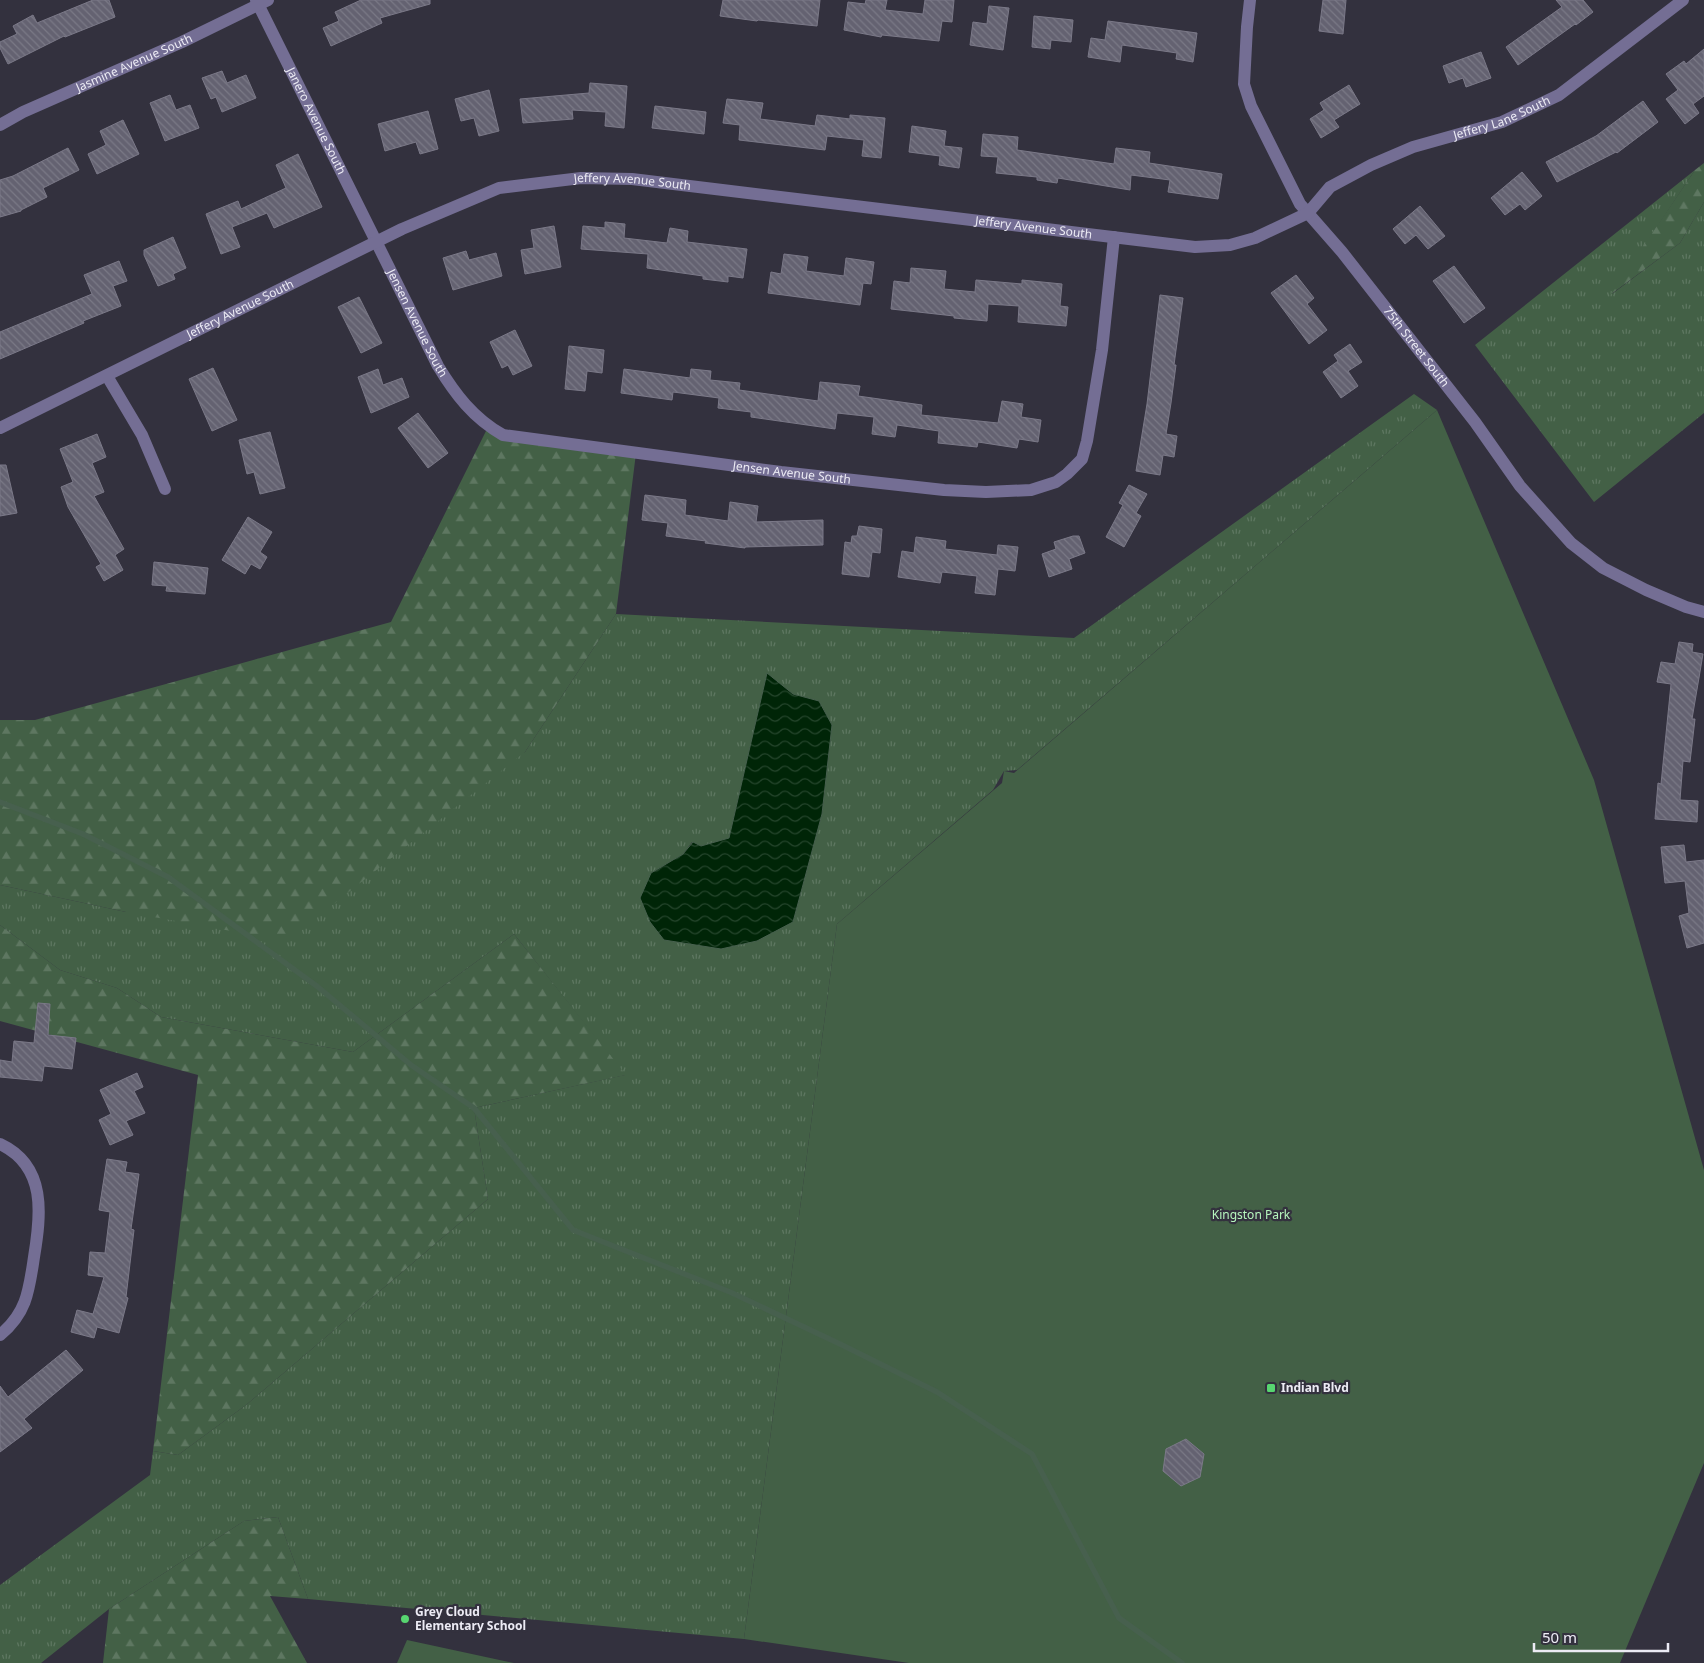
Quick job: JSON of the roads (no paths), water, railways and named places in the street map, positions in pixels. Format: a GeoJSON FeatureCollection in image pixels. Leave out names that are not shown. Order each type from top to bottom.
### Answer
{"type":"FeatureCollection","features":[{"type":"Feature","properties":{"kind":"street","name":"75th Street South"},"geometry":{"type":"LineString","coordinates":[[1250,0],[1246,26],[1244,84],[1252,106],[1300,204],[1342,252],[1469,414],[1520,486],[1571,543],[1603,568],[1646,590],[1686,607],[1704,612]]}},
{"type":"Feature","properties":{"kind":"street","name":"Jeffery Lane South"},"geometry":{"type":"LineString","coordinates":[[1308,213],[1330,187],[1371,166],[1413,147],[1502,122],[1559,95],[1683,0]]}},
{"type":"Feature","properties":{"kind":"street","name":"Jasmine Avenue South"},"geometry":{"type":"LineString","coordinates":[[0,125],[23,112],[182,42],[261,2]]}},
{"type":"Feature","properties":{"kind":"street","name":"Janero Avenue South"},"geometry":{"type":"LineString","coordinates":[[261,2],[376,242]]}},
{"type":"Feature","properties":{"kind":"street","name":"Jeffery Avenue South"},"geometry":{"type":"LineString","coordinates":[[0,428],[402,229],[499,188],[581,178],[632,180],[1196,247],[1230,245],[1255,238],[1308,213]]}},
{"type":"Feature","properties":{"kind":"street","name":"Jensen Avenue South"},"geometry":{"type":"LineString","coordinates":[[376,242],[438,366],[456,395],[488,427],[503,435],[781,472],[944,490],[986,492],[1031,490],[1056,482],[1068,474],[1082,459],[1087,441],[1102,350],[1114,237]]}},
{"type":"Feature","properties":{"kind":"street"},"geometry":{"type":"LineString","coordinates":[[107,376],[142,434],[164,489]]}},
{"type":"Feature","properties":{"kind":"street"},"geometry":{"type":"LineString","coordinates":[[0,1144],[13,1150],[21,1158],[31,1174],[39,1198],[40,1221],[28,1296],[22,1312],[0,1335]]}},
{"type":"Feature","properties":{"kind":"water"},"geometry":{"type":"Polygon","coordinates":[[[767,673],[793,694],[819,701],[832,725],[822,814],[793,922],[757,941],[721,949],[664,940],[650,922],[640,898],[651,873],[683,854],[693,842],[701,846],[729,838],[767,673]]]}},
{"type":"Feature","properties":{"kind":"waterway"},"geometry":{"type":"LineString","coordinates":[[0,802],[83,834],[168,877],[318,987],[411,1065],[474,1108],[573,1230],[730,1292],[840,1344],[937,1392],[1032,1454],[1119,1618],[1182,1663]]}},
{"type":"Feature","properties":{"kind":"place","name":"Indian Blvd"},"geometry":{"type":"Point","coordinates":[1271,1388]}},
{"type":"Feature","properties":{"kind":"place","name":"Grey Cloud Elementary School"},"geometry":{"type":"Point","coordinates":[405,1619]}},
{"type":"Feature","properties":{"kind":"park label","name":"Kingston Park"},"geometry":{"type":"Point","coordinates":[1251,1215]}}]}
